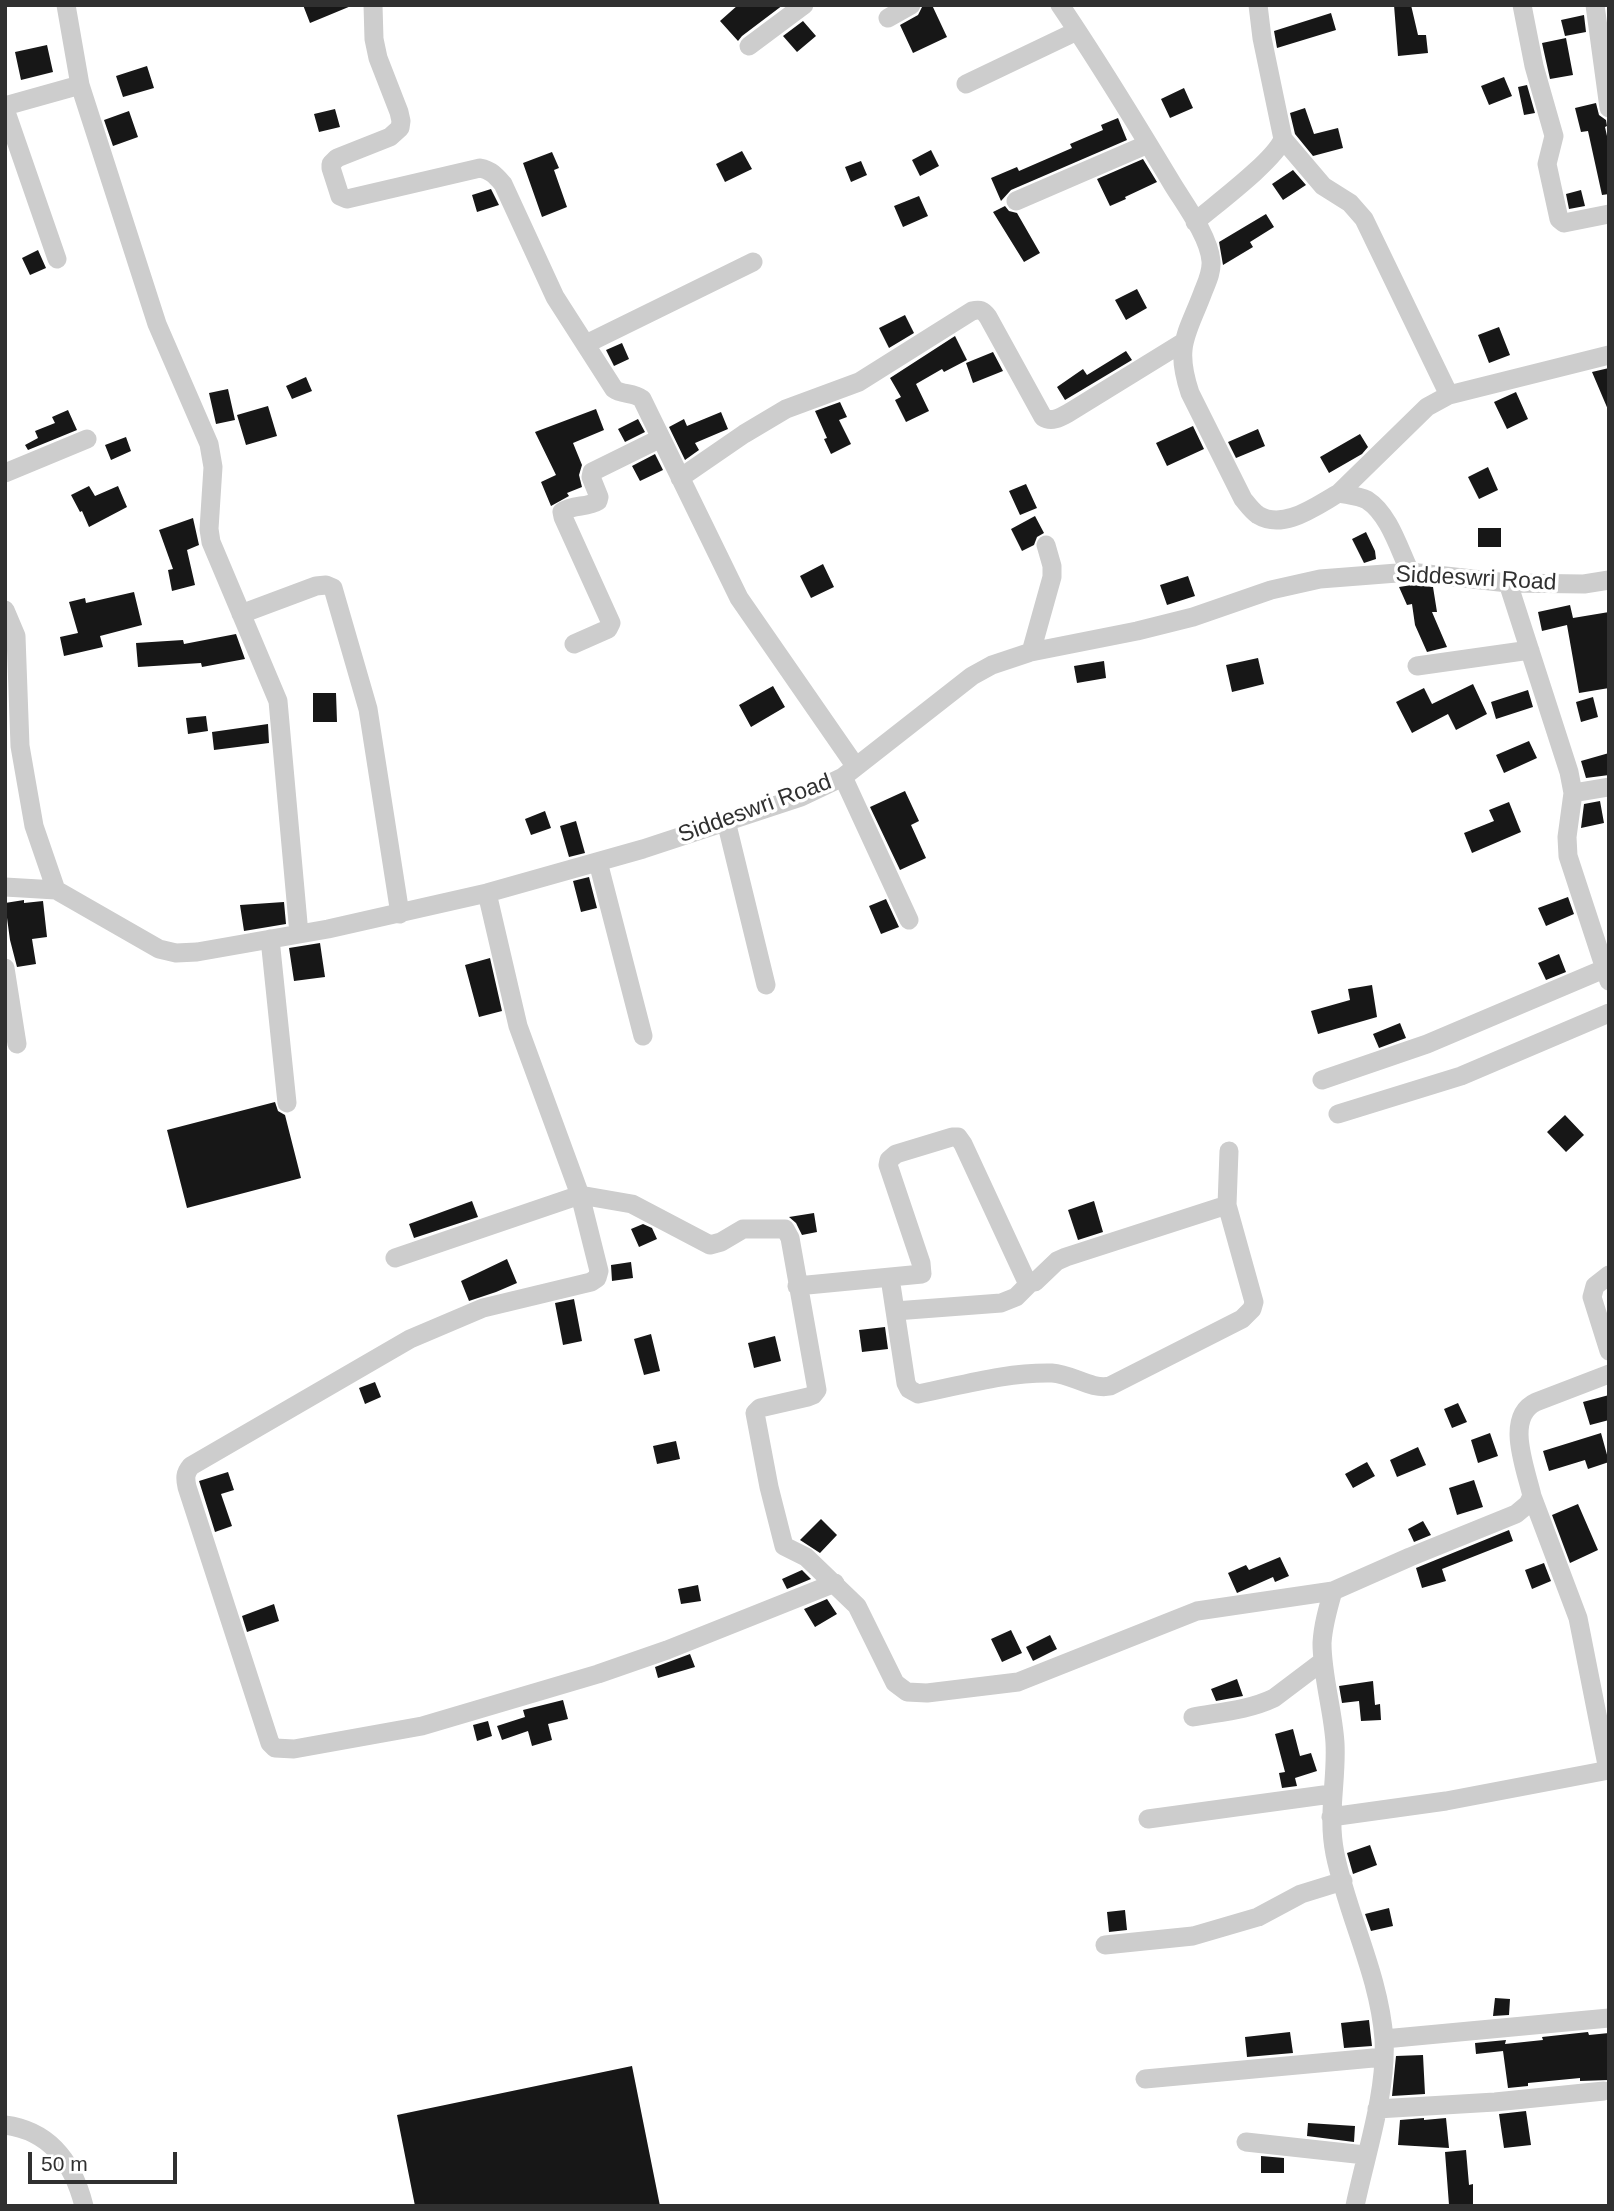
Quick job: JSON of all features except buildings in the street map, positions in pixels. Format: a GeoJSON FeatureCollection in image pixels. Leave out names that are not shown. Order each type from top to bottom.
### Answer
{"type":"FeatureCollection","features":[{"type":"Feature","properties":{"kind":"street"},"geometry":{"type":"LineString","coordinates":[[66,5],[80,85],[157,324],[209,444],[213,467],[209,534],[278,701],[299,934]]}},
{"type":"Feature","properties":{"kind":"street"},"geometry":{"type":"LineString","coordinates":[[373,5],[374,40],[378,58],[399,112],[400,128],[390,136],[331,163],[340,196],[347,199],[480,168],[488,170],[503,184],[555,297],[614,389],[642,399],[739,598],[849,772],[909,920]]}},
{"type":"Feature","properties":{"kind":"street"},"geometry":{"type":"LineString","coordinates":[[749,46],[803,5]]}},
{"type":"Feature","properties":{"kind":"street"},"geometry":{"type":"LineString","coordinates":[[888,18],[911,5]]}},
{"type":"Feature","properties":{"kind":"street"},"geometry":{"type":"LineString","coordinates":[[1060,5],[1148,144],[1207,247],[1211,261],[1210,274],[1182,343],[1184,376],[1243,499],[1256,514],[1277,521],[1292,518],[1339,493],[1427,407],[1449,395],[1609,355]]}},
{"type":"Feature","properties":{"kind":"street"},"geometry":{"type":"LineString","coordinates":[[1258,5],[1262,38],[1283,139],[1323,186],[1350,203],[1364,219],[1449,395]]}},
{"type":"Feature","properties":{"kind":"street"},"geometry":{"type":"LineString","coordinates":[[1522,5],[1532,58],[1554,136],[1547,164],[1559,219],[1564,223],[1609,214]]}},
{"type":"Feature","properties":{"kind":"street"},"geometry":{"type":"LineString","coordinates":[[1595,5],[1609,108]]}},
{"type":"Feature","properties":{"kind":"street"},"geometry":{"type":"LineString","coordinates":[[966,84],[1077,31]]}},
{"type":"Feature","properties":{"kind":"street"},"geometry":{"type":"LineString","coordinates":[[57,259],[5,108],[80,85]]}},
{"type":"Feature","properties":{"kind":"street"},"geometry":{"type":"LineString","coordinates":[[1195,222],[1268,159],[1280,147],[1283,139]]}},
{"type":"Feature","properties":{"kind":"street"},"geometry":{"type":"LineString","coordinates":[[1016,201],[1148,144]]}},
{"type":"Feature","properties":{"kind":"street"},"geometry":{"type":"LineString","coordinates":[[586,344],[753,262]]}},
{"type":"Feature","properties":{"kind":"street"},"geometry":{"type":"LineString","coordinates":[[680,478],[786,409],[859,382],[978,309],[984,311],[988,317],[1043,416],[1052,420],[1070,412],[1182,343]]}},
{"type":"Feature","properties":{"kind":"street"},"geometry":{"type":"LineString","coordinates":[[574,644],[608,629],[611,623],[562,512],[567,508],[598,501],[600,497],[591,478],[592,472],[661,438]]}},
{"type":"Feature","properties":{"kind":"street"},"geometry":{"type":"LineString","coordinates":[[5,473],[88,439]]}},
{"type":"Feature","properties":{"kind":"street"},"geometry":{"type":"LineString","coordinates":[[1339,493],[1364,498],[1375,506],[1410,572]]}},
{"type":"Feature","properties":{"kind":"street"},"geometry":{"type":"LineString","coordinates":[[1031,652],[1052,577],[1046,545]]}},
{"type":"Feature","properties":{"kind":"street","name":"Siddeswri Road"},"geometry":{"type":"LineString","coordinates":[[5,887],[56,890],[159,949],[168,951],[197,952],[299,934],[487,893],[678,838],[801,797],[849,772],[972,676],[992,665],[1031,652],[1193,618],[1271,590],[1303,582],[1410,572],[1508,583],[1584,584],[1609,580]]}},
{"type":"Feature","properties":{"kind":"street"},"geometry":{"type":"LineString","coordinates":[[1322,1080],[1437,1040],[1606,975],[1568,856],[1567,837],[1573,793],[1508,583]]}},
{"type":"Feature","properties":{"kind":"street"},"geometry":{"type":"LineString","coordinates":[[241,614],[316,586],[326,585],[333,588],[366,701],[400,914]]}},
{"type":"Feature","properties":{"kind":"street"},"geometry":{"type":"LineString","coordinates":[[5,610],[20,746],[34,826],[56,890]]}},
{"type":"Feature","properties":{"kind":"street"},"geometry":{"type":"LineString","coordinates":[[1418,666],[1530,650]]}},
{"type":"Feature","properties":{"kind":"street"},"geometry":{"type":"LineString","coordinates":[[1573,793],[1609,787]]}},
{"type":"Feature","properties":{"kind":"street"},"geometry":{"type":"LineString","coordinates":[[726,821],[766,985]]}},
{"type":"Feature","properties":{"kind":"street"},"geometry":{"type":"LineString","coordinates":[[598,862],[643,1036]]}},
{"type":"Feature","properties":{"kind":"street"},"geometry":{"type":"LineString","coordinates":[[487,893],[519,1026],[580,1195],[599,1271],[597,1278],[591,1282],[483,1308],[410,1339],[186,1471],[187,1487],[271,1743],[275,1748],[294,1749],[431,1724],[667,1650],[835,1583]]}},
{"type":"Feature","properties":{"kind":"street"},"geometry":{"type":"LineString","coordinates":[[270,939],[287,1103]]}},
{"type":"Feature","properties":{"kind":"street"},"geometry":{"type":"LineString","coordinates":[[5,968],[17,1044]]}},
{"type":"Feature","properties":{"kind":"street"},"geometry":{"type":"LineString","coordinates":[[1338,1114],[1461,1076],[1609,1013]]}},
{"type":"Feature","properties":{"kind":"street"},"geometry":{"type":"LineString","coordinates":[[797,1286],[919,1276],[923,1271],[888,1165],[889,1160],[896,1154],[953,1137],[958,1137],[963,1144],[1026,1280],[1031,1282]]}},
{"type":"Feature","properties":{"kind":"street"},"geometry":{"type":"LineString","coordinates":[[890,1278],[906,1382],[913,1393],[1024,1373],[1062,1374],[1100,1387],[1110,1386],[1242,1319],[1252,1309],[1254,1302],[1227,1205],[1229,1151]]}},
{"type":"Feature","properties":{"kind":"street"},"geometry":{"type":"LineString","coordinates":[[395,1258],[580,1195],[632,1204],[710,1245],[743,1229],[785,1228],[790,1238],[816,1393],[760,1408],[755,1413],[784,1546],[806,1557],[835,1583],[863,1614],[895,1683],[907,1692],[927,1693],[1018,1682],[1197,1611],[1333,1591],[1516,1514],[1528,1504],[1532,1496]]}},
{"type":"Feature","properties":{"kind":"street"},"geometry":{"type":"LineString","coordinates":[[895,1311],[1001,1303],[1016,1297],[1031,1282],[1040,1279],[1057,1261],[1066,1257],[1227,1205]]}},
{"type":"Feature","properties":{"kind":"street"},"geometry":{"type":"LineString","coordinates":[[1609,1275],[1595,1286],[1592,1297],[1609,1351]]}},
{"type":"Feature","properties":{"kind":"street"},"geometry":{"type":"LineString","coordinates":[[1331,1817],[1446,1801],[1608,1770],[1578,1618],[1532,1496],[1519,1435],[1521,1415],[1528,1406],[1609,1374]]}},
{"type":"Feature","properties":{"kind":"street"},"geometry":{"type":"LineString","coordinates":[[1333,1591],[1324,1629],[1323,1661],[1335,1745],[1331,1794],[1334,1848],[1369,1963],[1379,2007],[1384,2048],[1377,2109],[1355,2206]]}},
{"type":"Feature","properties":{"kind":"street"},"geometry":{"type":"LineString","coordinates":[[1194,1717],[1252,1707],[1265,1702],[1323,1661]]}},
{"type":"Feature","properties":{"kind":"street"},"geometry":{"type":"LineString","coordinates":[[1149,1819],[1331,1794]]}},
{"type":"Feature","properties":{"kind":"street"},"geometry":{"type":"LineString","coordinates":[[1105,1945],[1187,1938],[1258,1917],[1301,1894],[1343,1881]]}},
{"type":"Feature","properties":{"kind":"street"},"geometry":{"type":"LineString","coordinates":[[1145,2079],[1609,2018]]}},
{"type":"Feature","properties":{"kind":"street"},"geometry":{"type":"LineString","coordinates":[[1377,2109],[1495,2102],[1604,2091]]}},
{"type":"Feature","properties":{"kind":"street"},"geometry":{"type":"LineString","coordinates":[[5,2125],[24,2129],[38,2136],[61,2154],[72,2171],[84,2206]]}},
{"type":"Feature","properties":{"kind":"street"},"geometry":{"type":"LineString","coordinates":[[1246,2142],[1365,2155]]}}]}
